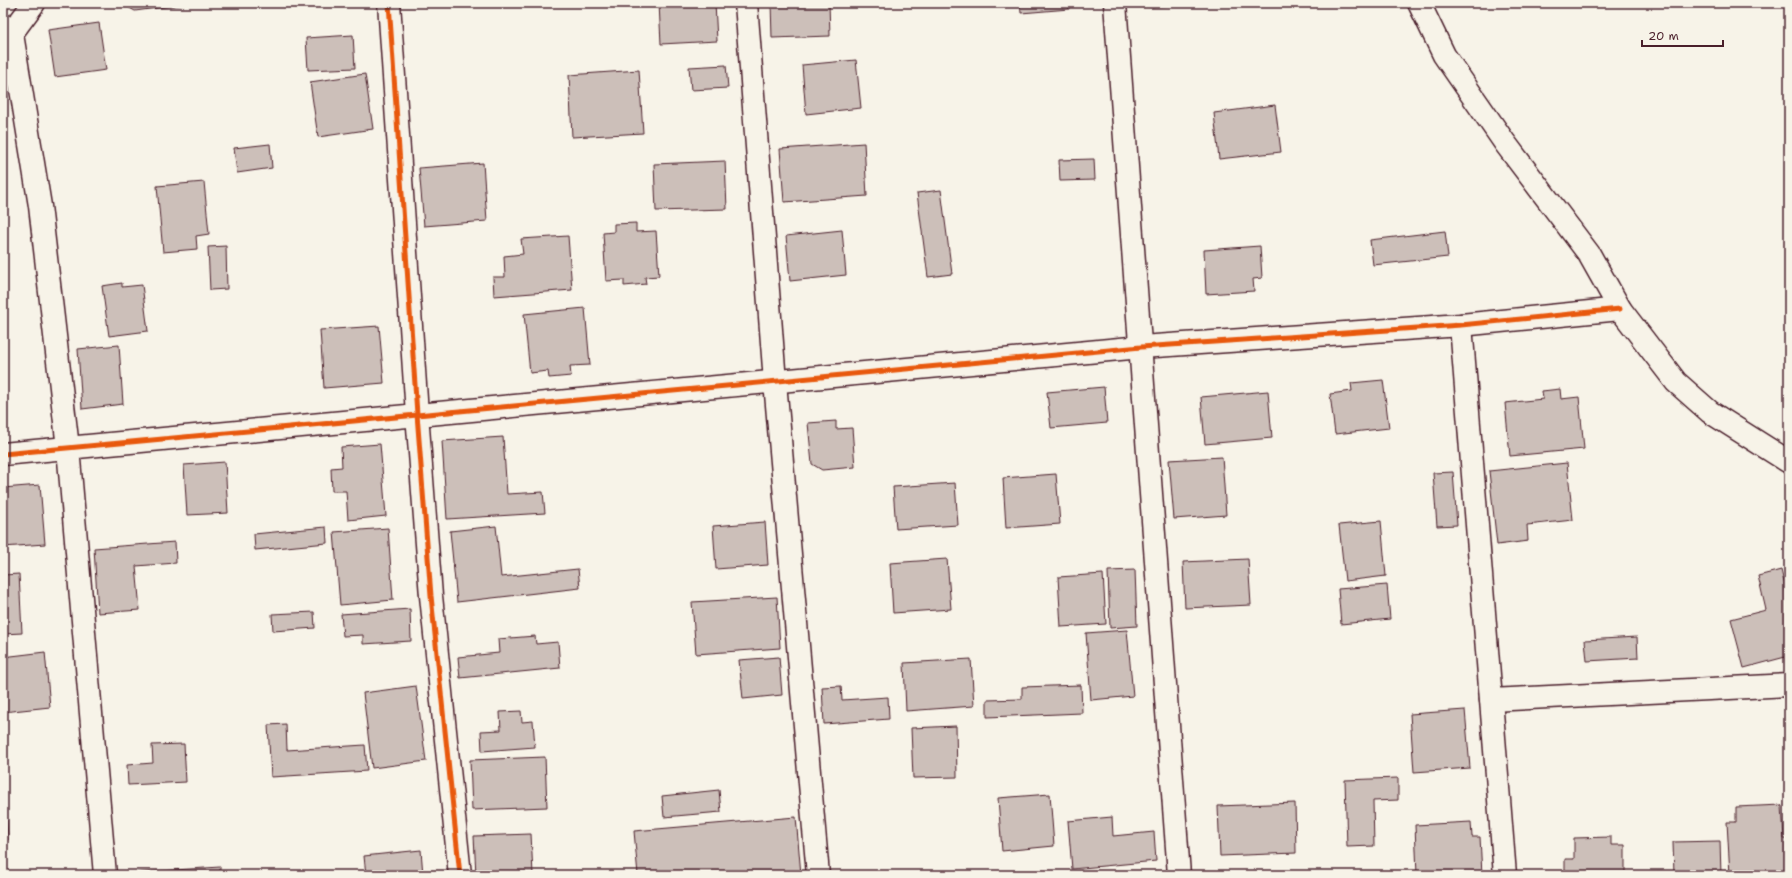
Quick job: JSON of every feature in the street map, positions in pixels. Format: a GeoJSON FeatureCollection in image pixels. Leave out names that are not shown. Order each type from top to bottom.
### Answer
{"type":"FeatureCollection","features":[{"type":"Feature","properties":{"kind":"street"},"geometry":{"type":"LineString","coordinates":[[34,3],[6,35],[40,206],[68,448],[105,875]]}},
{"type":"Feature","properties":{"kind":"street"},"geometry":{"type":"LineString","coordinates":[[389,3],[431,596],[460,875]]}},
{"type":"Feature","properties":{"kind":"street"},"geometry":{"type":"LineString","coordinates":[[746,3],[775,382],[818,875]]}},
{"type":"Feature","properties":{"kind":"street"},"geometry":{"type":"LineString","coordinates":[[1115,3],[1179,875]]}},
{"type":"Feature","properties":{"kind":"street"},"geometry":{"type":"LineString","coordinates":[[1419,3],[1444,55],[1505,143],[1589,254],[1620,309],[1676,382],[1710,412],[1789,462]]}},
{"type":"Feature","properties":{"kind":"street"},"geometry":{"type":"LineString","coordinates":[[3,454],[1141,347],[1461,325],[1620,309]]}},
{"type":"Feature","properties":{"kind":"street"},"geometry":{"type":"LineString","coordinates":[[1461,325],[1490,700],[1506,875]]}},
{"type":"Feature","properties":{"kind":"street"},"geometry":{"type":"LineString","coordinates":[[1490,700],[1789,685]]}},
{"type":"Feature","properties":{"kind":"building"},"geometry":{"type":"Polygon","coordinates":[[[124,3],[195,3],[135,11],[124,5],[124,3]]]}},
{"type":"Feature","properties":{"kind":"building"},"geometry":{"type":"Polygon","coordinates":[[[659,3],[715,3],[717,41],[661,44],[659,3]]]}},
{"type":"Feature","properties":{"kind":"building"},"geometry":{"type":"Polygon","coordinates":[[[771,3],[829,3],[830,36],[772,38],[771,3]]]}},
{"type":"Feature","properties":{"kind":"building"},"geometry":{"type":"Polygon","coordinates":[[[1020,3],[1069,3],[1069,9],[1021,13],[1020,3]]]}},
{"type":"Feature","properties":{"kind":"building"},"geometry":{"type":"Polygon","coordinates":[[[1149,3],[1187,3],[1187,4],[1149,7],[1149,3]]]}},
{"type":"Feature","properties":{"kind":"building"},"geometry":{"type":"Polygon","coordinates":[[[99,23],[106,70],[55,77],[48,30],[99,23]]]}},
{"type":"Feature","properties":{"kind":"building"},"geometry":{"type":"Polygon","coordinates":[[[353,35],[355,68],[308,70],[306,38],[353,35]]]}},
{"type":"Feature","properties":{"kind":"building"},"geometry":{"type":"Polygon","coordinates":[[[856,60],[861,108],[806,114],[802,65],[856,60]]]}},
{"type":"Feature","properties":{"kind":"building"},"geometry":{"type":"Polygon","coordinates":[[[726,65],[728,88],[691,90],[689,67],[726,65]]]}},
{"type":"Feature","properties":{"kind":"building"},"geometry":{"type":"Polygon","coordinates":[[[639,70],[643,133],[572,137],[569,75],[639,70]]]}},
{"type":"Feature","properties":{"kind":"building"},"geometry":{"type":"Polygon","coordinates":[[[365,74],[373,129],[318,137],[310,82],[365,74]]]}},
{"type":"Feature","properties":{"kind":"building"},"geometry":{"type":"Polygon","coordinates":[[[1275,105],[1281,152],[1219,159],[1214,113],[1275,105]]]}},
{"type":"Feature","properties":{"kind":"building"},"geometry":{"type":"Polygon","coordinates":[[[864,143],[867,196],[784,202],[780,149],[864,143]]]}},
{"type":"Feature","properties":{"kind":"building"},"geometry":{"type":"Polygon","coordinates":[[[270,144],[272,168],[237,173],[234,148],[270,144]]]}},
{"type":"Feature","properties":{"kind":"building"},"geometry":{"type":"Polygon","coordinates":[[[1094,159],[1095,180],[1060,181],[1059,160],[1094,159]]]}},
{"type":"Feature","properties":{"kind":"building"},"geometry":{"type":"Polygon","coordinates":[[[725,161],[727,209],[656,211],[654,164],[725,161]]]}},
{"type":"Feature","properties":{"kind":"building"},"geometry":{"type":"Polygon","coordinates":[[[483,163],[487,221],[424,226],[419,168],[483,163]]]}},
{"type":"Feature","properties":{"kind":"building"},"geometry":{"type":"Polygon","coordinates":[[[204,182],[209,234],[196,236],[197,249],[163,252],[157,186],[204,182]]]}},
{"type":"Feature","properties":{"kind":"building"},"geometry":{"type":"Polygon","coordinates":[[[941,190],[952,274],[928,277],[917,193],[941,190]]]}},
{"type":"Feature","properties":{"kind":"building"},"geometry":{"type":"Polygon","coordinates":[[[636,223],[636,232],[656,231],[659,276],[645,277],[646,284],[624,286],[624,280],[606,281],[603,233],[614,232],[614,224],[636,223]]]}},
{"type":"Feature","properties":{"kind":"building"},"geometry":{"type":"Polygon","coordinates":[[[842,230],[846,275],[790,281],[786,236],[842,230]]]}},
{"type":"Feature","properties":{"kind":"building"},"geometry":{"type":"Polygon","coordinates":[[[1445,231],[1448,257],[1373,265],[1370,240],[1445,231]]]}},
{"type":"Feature","properties":{"kind":"building"},"geometry":{"type":"Polygon","coordinates":[[[568,236],[572,290],[494,296],[493,277],[505,277],[504,256],[523,254],[521,239],[568,236]]]}},
{"type":"Feature","properties":{"kind":"building"},"geometry":{"type":"Polygon","coordinates":[[[226,246],[227,289],[210,290],[208,247],[226,246]]]}},
{"type":"Feature","properties":{"kind":"building"},"geometry":{"type":"Polygon","coordinates":[[[1260,246],[1262,278],[1253,279],[1254,291],[1206,294],[1204,250],[1260,246]]]}},
{"type":"Feature","properties":{"kind":"building"},"geometry":{"type":"Polygon","coordinates":[[[122,283],[122,287],[142,285],[148,331],[109,336],[102,286],[122,283]]]}},
{"type":"Feature","properties":{"kind":"building"},"geometry":{"type":"Polygon","coordinates":[[[585,308],[590,365],[570,366],[571,376],[549,378],[548,371],[530,373],[524,314],[585,308]]]}},
{"type":"Feature","properties":{"kind":"building"},"geometry":{"type":"Polygon","coordinates":[[[379,326],[384,383],[324,388],[320,330],[379,326]]]}},
{"type":"Feature","properties":{"kind":"building"},"geometry":{"type":"Polygon","coordinates":[[[119,345],[123,404],[82,409],[78,349],[119,345]]]}},
{"type":"Feature","properties":{"kind":"building"},"geometry":{"type":"Polygon","coordinates":[[[1383,380],[1389,428],[1335,434],[1330,394],[1352,391],[1351,383],[1383,380]]]}},
{"type":"Feature","properties":{"kind":"building"},"geometry":{"type":"Polygon","coordinates":[[[1104,387],[1107,423],[1051,428],[1047,392],[1104,387]]]}},
{"type":"Feature","properties":{"kind":"building"},"geometry":{"type":"Polygon","coordinates":[[[1560,389],[1561,399],[1579,397],[1584,449],[1510,456],[1505,403],[1543,399],[1542,391],[1560,389]]]}},
{"type":"Feature","properties":{"kind":"building"},"geometry":{"type":"Polygon","coordinates":[[[1268,391],[1272,438],[1205,444],[1201,397],[1268,391]]]}},
{"type":"Feature","properties":{"kind":"building"},"geometry":{"type":"Polygon","coordinates":[[[836,421],[836,429],[852,428],[855,467],[822,470],[812,464],[808,423],[836,421]]]}},
{"type":"Feature","properties":{"kind":"building"},"geometry":{"type":"Polygon","coordinates":[[[503,437],[507,494],[543,492],[545,513],[447,519],[442,441],[503,437]]]}},
{"type":"Feature","properties":{"kind":"building"},"geometry":{"type":"Polygon","coordinates":[[[380,444],[386,516],[348,520],[346,491],[332,491],[331,468],[342,467],[341,447],[380,444]]]}},
{"type":"Feature","properties":{"kind":"building"},"geometry":{"type":"Polygon","coordinates":[[[1222,457],[1226,515],[1174,519],[1169,460],[1222,457]]]}},
{"type":"Feature","properties":{"kind":"building"},"geometry":{"type":"Polygon","coordinates":[[[225,462],[228,513],[187,515],[184,465],[225,462]]]}},
{"type":"Feature","properties":{"kind":"building"},"geometry":{"type":"Polygon","coordinates":[[[1567,463],[1573,520],[1527,525],[1528,541],[1497,545],[1489,471],[1567,463]]]}},
{"type":"Feature","properties":{"kind":"building"},"geometry":{"type":"Polygon","coordinates":[[[1453,472],[1457,525],[1437,526],[1433,473],[1453,472]]]}},
{"type":"Feature","properties":{"kind":"building"},"geometry":{"type":"Polygon","coordinates":[[[1056,474],[1060,524],[1006,528],[1003,478],[1056,474]]]}},
{"type":"Feature","properties":{"kind":"building"},"geometry":{"type":"Polygon","coordinates":[[[955,483],[958,525],[896,529],[893,487],[955,483]]]}},
{"type":"Feature","properties":{"kind":"building"},"geometry":{"type":"Polygon","coordinates":[[[40,485],[45,544],[3,547],[3,488],[40,485]]]}},
{"type":"Feature","properties":{"kind":"building"},"geometry":{"type":"Polygon","coordinates":[[[1381,521],[1386,576],[1345,581],[1339,525],[1381,521]]]}},
{"type":"Feature","properties":{"kind":"building"},"geometry":{"type":"Polygon","coordinates":[[[765,522],[768,565],[716,569],[713,526],[765,522]]]}},
{"type":"Feature","properties":{"kind":"building"},"geometry":{"type":"Polygon","coordinates":[[[496,526],[501,577],[578,569],[580,588],[457,602],[450,531],[496,526]]]}},
{"type":"Feature","properties":{"kind":"building"},"geometry":{"type":"Polygon","coordinates":[[[326,527],[327,543],[255,550],[254,534],[326,527]]]}},
{"type":"Feature","properties":{"kind":"building"},"geometry":{"type":"Polygon","coordinates":[[[388,528],[393,600],[340,605],[334,532],[388,528]]]}},
{"type":"Feature","properties":{"kind":"building"},"geometry":{"type":"Polygon","coordinates":[[[175,542],[176,563],[136,566],[140,610],[98,613],[94,548],[175,542]]]}},
{"type":"Feature","properties":{"kind":"building"},"geometry":{"type":"Polygon","coordinates":[[[947,559],[951,609],[893,613],[890,563],[947,559]]]}},
{"type":"Feature","properties":{"kind":"building"},"geometry":{"type":"Polygon","coordinates":[[[1248,559],[1251,605],[1185,608],[1183,562],[1248,559]]]}},
{"type":"Feature","properties":{"kind":"building"},"geometry":{"type":"Polygon","coordinates":[[[1135,570],[1137,626],[1110,628],[1108,571],[1135,570]]]}},
{"type":"Feature","properties":{"kind":"building"},"geometry":{"type":"Polygon","coordinates":[[[1781,570],[1789,603],[1789,656],[1744,668],[1731,619],[1766,610],[1758,576],[1781,570]]]}},
{"type":"Feature","properties":{"kind":"building"},"geometry":{"type":"Polygon","coordinates":[[[19,574],[22,633],[3,634],[3,575],[19,574]]]}},
{"type":"Feature","properties":{"kind":"building"},"geometry":{"type":"Polygon","coordinates":[[[1103,574],[1106,624],[1061,627],[1058,577],[1103,574]]]}},
{"type":"Feature","properties":{"kind":"building"},"geometry":{"type":"Polygon","coordinates":[[[1387,585],[1390,619],[1341,624],[1338,589],[1387,585]]]}},
{"type":"Feature","properties":{"kind":"building"},"geometry":{"type":"Polygon","coordinates":[[[777,597],[780,648],[696,654],[692,602],[777,597]]]}},
{"type":"Feature","properties":{"kind":"building"},"geometry":{"type":"Polygon","coordinates":[[[410,609],[411,641],[363,644],[363,635],[343,636],[341,614],[410,609]]]}},
{"type":"Feature","properties":{"kind":"building"},"geometry":{"type":"Polygon","coordinates":[[[314,612],[315,628],[273,631],[272,614],[314,612]]]}},
{"type":"Feature","properties":{"kind":"building"},"geometry":{"type":"Polygon","coordinates":[[[1127,630],[1133,696],[1091,700],[1086,633],[1127,630]]]}},
{"type":"Feature","properties":{"kind":"building"},"geometry":{"type":"Polygon","coordinates":[[[535,636],[536,644],[558,642],[560,668],[460,678],[458,657],[499,653],[498,639],[535,636]]]}},
{"type":"Feature","properties":{"kind":"building"},"geometry":{"type":"Polygon","coordinates":[[[1637,637],[1638,658],[1587,661],[1585,640],[1637,637]]]}},
{"type":"Feature","properties":{"kind":"building"},"geometry":{"type":"Polygon","coordinates":[[[45,652],[50,707],[3,712],[3,657],[45,652]]]}},
{"type":"Feature","properties":{"kind":"building"},"geometry":{"type":"Polygon","coordinates":[[[779,657],[782,695],[743,699],[739,660],[779,657]]]}},
{"type":"Feature","properties":{"kind":"building"},"geometry":{"type":"Polygon","coordinates":[[[971,659],[974,706],[906,711],[904,663],[971,659]]]}},
{"type":"Feature","properties":{"kind":"building"},"geometry":{"type":"Polygon","coordinates":[[[1081,685],[1082,713],[987,717],[987,700],[1022,699],[1022,687],[1081,685]]]}},
{"type":"Feature","properties":{"kind":"building"},"geometry":{"type":"Polygon","coordinates":[[[416,686],[426,761],[372,768],[363,693],[416,686]]]}},
{"type":"Feature","properties":{"kind":"building"},"geometry":{"type":"Polygon","coordinates":[[[841,686],[842,700],[888,697],[889,719],[824,724],[822,687],[841,686]]]}},
{"type":"Feature","properties":{"kind":"building"},"geometry":{"type":"Polygon","coordinates":[[[1465,710],[1470,768],[1414,772],[1410,714],[1465,710]]]}},
{"type":"Feature","properties":{"kind":"building"},"geometry":{"type":"Polygon","coordinates":[[[521,711],[522,722],[533,721],[535,747],[482,751],[481,731],[501,730],[500,712],[521,711]]]}},
{"type":"Feature","properties":{"kind":"building"},"geometry":{"type":"Polygon","coordinates":[[[286,724],[287,750],[365,745],[367,771],[271,777],[268,725],[286,724]]]}},
{"type":"Feature","properties":{"kind":"building"},"geometry":{"type":"Polygon","coordinates":[[[956,726],[957,777],[913,778],[911,728],[956,726]]]}},
{"type":"Feature","properties":{"kind":"building"},"geometry":{"type":"Polygon","coordinates":[[[184,744],[186,782],[128,785],[127,765],[153,763],[152,745],[184,744]]]}},
{"type":"Feature","properties":{"kind":"building"},"geometry":{"type":"Polygon","coordinates":[[[545,757],[547,807],[472,810],[470,760],[545,757]]]}},
{"type":"Feature","properties":{"kind":"building"},"geometry":{"type":"Polygon","coordinates":[[[1398,778],[1398,800],[1373,801],[1374,846],[1347,847],[1345,780],[1398,778]]]}},
{"type":"Feature","properties":{"kind":"building"},"geometry":{"type":"Polygon","coordinates":[[[719,790],[721,812],[664,817],[662,796],[719,790]]]}},
{"type":"Feature","properties":{"kind":"building"},"geometry":{"type":"Polygon","coordinates":[[[1050,794],[1054,846],[1002,851],[998,798],[1050,794]]]}},
{"type":"Feature","properties":{"kind":"building"},"geometry":{"type":"Polygon","coordinates":[[[1295,803],[1296,853],[1220,856],[1218,806],[1295,803]]]}},
{"type":"Feature","properties":{"kind":"building"},"geometry":{"type":"Polygon","coordinates":[[[1782,805],[1784,839],[1789,839],[1789,875],[1730,875],[1727,822],[1736,822],[1736,807],[1782,805]]]}},
{"type":"Feature","properties":{"kind":"building"},"geometry":{"type":"Polygon","coordinates":[[[796,817],[801,875],[638,875],[634,831],[796,817]]]}},
{"type":"Feature","properties":{"kind":"building"},"geometry":{"type":"Polygon","coordinates":[[[1112,817],[1113,836],[1154,832],[1156,861],[1072,869],[1068,821],[1112,817]]]}},
{"type":"Feature","properties":{"kind":"building"},"geometry":{"type":"Polygon","coordinates":[[[3,820],[7,820],[8,840],[3,841],[3,820]]]}},
{"type":"Feature","properties":{"kind":"building"},"geometry":{"type":"Polygon","coordinates":[[[1471,822],[1472,837],[1480,837],[1482,875],[1417,875],[1415,825],[1471,822]]]}},
{"type":"Feature","properties":{"kind":"building"},"geometry":{"type":"Polygon","coordinates":[[[531,834],[533,875],[476,875],[474,836],[531,834]]]}},
{"type":"Feature","properties":{"kind":"building"},"geometry":{"type":"Polygon","coordinates":[[[1611,837],[1611,845],[1625,845],[1625,875],[1565,875],[1565,859],[1574,859],[1574,838],[1611,837]]]}},
{"type":"Feature","properties":{"kind":"building"},"geometry":{"type":"Polygon","coordinates":[[[1720,841],[1721,875],[1674,875],[1673,842],[1720,841]]]}},
{"type":"Feature","properties":{"kind":"building"},"geometry":{"type":"Polygon","coordinates":[[[421,850],[423,875],[366,875],[364,856],[421,850]]]}},
{"type":"Feature","properties":{"kind":"building"},"geometry":{"type":"Polygon","coordinates":[[[220,867],[220,875],[131,875],[130,873],[220,867]]]}},
{"type":"Feature","properties":{"kind":"cycle path"},"geometry":{"type":"LineString","coordinates":[[389,3],[431,596],[460,875]]}},
{"type":"Feature","properties":{"kind":"cycle path"},"geometry":{"type":"LineString","coordinates":[[3,454],[1141,347],[1461,325],[1620,309]]}}]}
